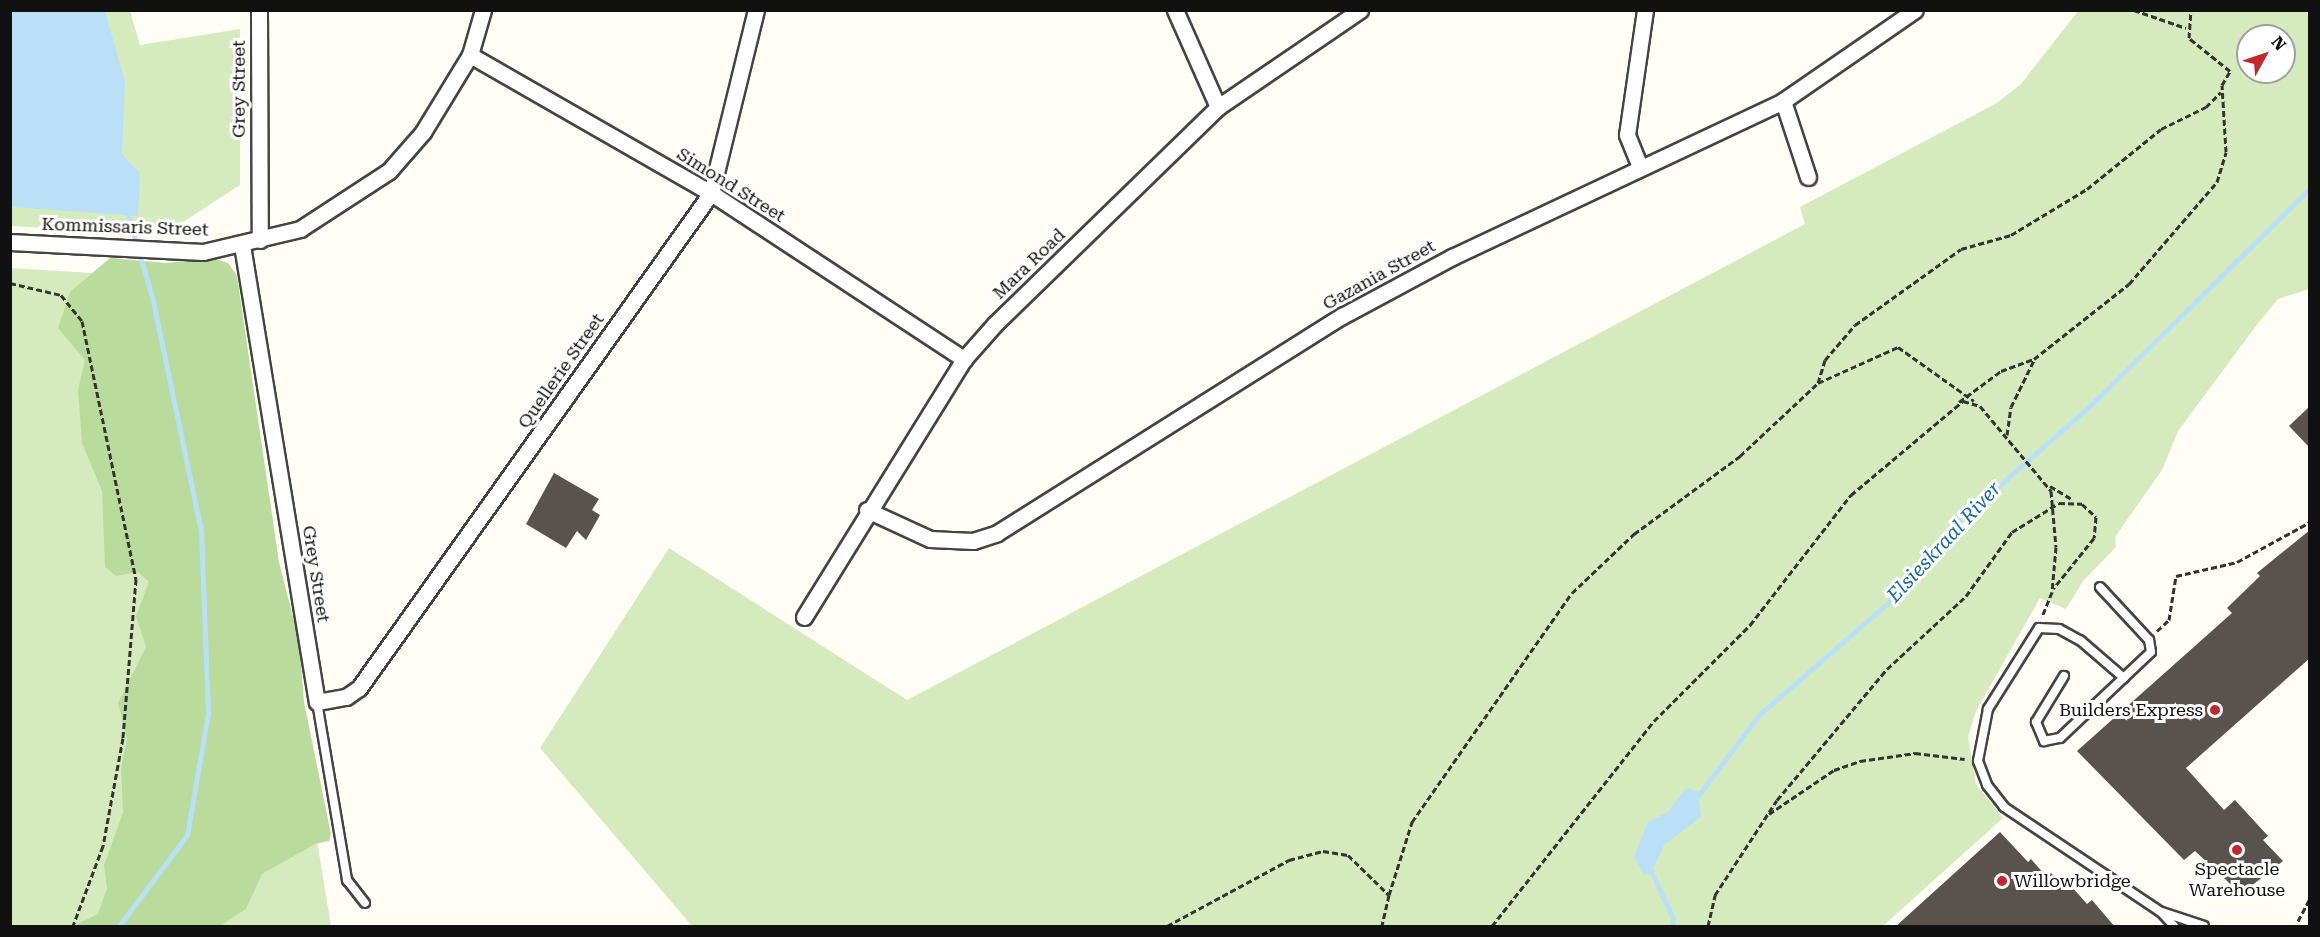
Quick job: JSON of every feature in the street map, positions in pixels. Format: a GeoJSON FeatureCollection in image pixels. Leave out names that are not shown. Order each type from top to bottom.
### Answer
{"type":"FeatureCollection","features":[{"type":"Feature","properties":{"kind":"street","name":"Grey Street"},"geometry":{"type":"LineString","coordinates":[[259,10],[260,240]]}},
{"type":"Feature","properties":{"kind":"street","name":"Kommissaris Street"},"geometry":{"type":"LineString","coordinates":[[10,242],[203,252],[242,245],[300,229],[389,171],[423,132],[470,55],[483,10]]}},
{"type":"Feature","properties":{"kind":"street","name":"Quellerie Street"},"geometry":{"type":"LineString","coordinates":[[317,702],[346,697],[359,688],[711,193],[756,10]]}},
{"type":"Feature","properties":{"kind":"street"},"geometry":{"type":"LineString","coordinates":[[1175,10],[1218,107]]}},
{"type":"Feature","properties":{"kind":"street","name":"Mara Road"},"geometry":{"type":"LineString","coordinates":[[804,617],[867,510],[964,359],[1218,107],[1360,10]]}},
{"type":"Feature","properties":{"kind":"street"},"geometry":{"type":"LineString","coordinates":[[1640,166],[1627,135],[1645,10]]}},
{"type":"Feature","properties":{"kind":"street","name":"Gazania Street"},"geometry":{"type":"LineString","coordinates":[[867,510],[930,539],[973,541],[997,533],[1342,316],[1640,166],[1783,101],[1915,10]]}},
{"type":"Feature","properties":{"kind":"street","name":"Simond Street"},"geometry":{"type":"LineString","coordinates":[[470,55],[711,193],[964,359]]}},
{"type":"Feature","properties":{"kind":"street"},"geometry":{"type":"LineString","coordinates":[[1783,101],[1808,177]]}},
{"type":"Feature","properties":{"kind":"street","name":"Grey Street"},"geometry":{"type":"LineString","coordinates":[[242,245],[317,702]]}},
{"type":"Feature","properties":{"kind":"lane"},"geometry":{"type":"LineString","coordinates":[[2064,676],[2036,722],[2044,741],[2060,738],[2149,655],[2149,640],[2100,587]]}},
{"type":"Feature","properties":{"kind":"lane"},"geometry":{"type":"LineString","coordinates":[[2124,678],[2105,658],[2059,629],[2043,627],[2032,634],[1988,709],[1978,760],[1987,785],[2004,807],[2161,912],[2204,927]]}},
{"type":"Feature","properties":{"kind":"lane","name":"Grey Street"},"geometry":{"type":"LineString","coordinates":[[317,702],[347,880],[365,903]]}},
{"type":"Feature","properties":{"kind":"lane"},"geometry":{"type":"LineString","coordinates":[[2161,912],[2174,927]]}},
{"type":"Feature","properties":{"kind":"path"},"geometry":{"type":"LineString","coordinates":[[1818,383],[1825,360],[1855,326],[1961,249],[2011,235],[2087,189],[2161,129],[2206,107],[2221,92],[2230,71],[2196,46],[2186,28],[2134,10]]}},
{"type":"Feature","properties":{"kind":"path"},"geometry":{"type":"LineString","coordinates":[[2186,28],[2191,10]]}},
{"type":"Feature","properties":{"kind":"path"},"geometry":{"type":"LineString","coordinates":[[1492,927],[1654,721],[1750,625],[1851,495],[1967,395],[2001,371],[2034,359],[2129,284],[2217,182],[2226,152],[2221,92]]}},
{"type":"Feature","properties":{"kind":"path"},"geometry":{"type":"LineString","coordinates":[[10,283],[61,295],[82,321],[136,579],[123,738],[103,846],[73,927]]}},
{"type":"Feature","properties":{"kind":"path"},"geometry":{"type":"LineString","coordinates":[[1382,927],[1389,895],[1412,822],[1572,593],[1634,534],[1740,456],[1818,383],[1898,347],[1980,406],[2048,484],[2082,504],[2096,517],[2094,538],[2052,592],[2032,634]]}},
{"type":"Feature","properties":{"kind":"path"},"geometry":{"type":"LineString","coordinates":[[2009,439],[2011,407],[2034,359]]}},
{"type":"Feature","properties":{"kind":"path"},"geometry":{"type":"LineString","coordinates":[[1950,409],[1963,401],[1980,406]]}},
{"type":"Feature","properties":{"kind":"path"},"geometry":{"type":"LineString","coordinates":[[2048,484],[2055,505],[2052,592]]}},
{"type":"Feature","properties":{"kind":"path"},"geometry":{"type":"LineString","coordinates":[[1708,927],[1715,895],[1767,815],[1887,669],[1966,596],[2000,544],[2055,505],[2082,504]]}},
{"type":"Feature","properties":{"kind":"path"},"geometry":{"type":"LineString","coordinates":[[2149,640],[2169,620],[2176,576],[2237,562],[2310,522]]}},
{"type":"Feature","properties":{"kind":"path"},"geometry":{"type":"LineString","coordinates":[[1767,815],[1834,770],[1860,760],[1915,753],[1978,760]]}},
{"type":"Feature","properties":{"kind":"path"},"geometry":{"type":"LineString","coordinates":[[1167,927],[1289,860],[1323,851],[1348,855],[1389,895]]}},
{"type":"Feature","properties":{"kind":"path"},"geometry":{"type":"LineString","coordinates":[[2298,921],[2310,898]]}},
{"type":"Feature","properties":{"kind":"green space"},"geometry":{"type":"Polygon","coordinates":[[[10,11],[130,11],[140,45],[240,29],[240,185],[163,235],[11,226],[10,11]]]}},
{"type":"Feature","properties":{"kind":"green space"},"geometry":{"type":"Polygon","coordinates":[[[2078,11],[2309,11],[2309,289],[2278,299],[2256,326],[2178,431],[2162,470],[2115,537],[2116,547],[2083,581],[2066,609],[2040,598],[1976,711],[1968,737],[1976,784],[2003,818],[1883,926],[692,926],[540,748],[669,548],[907,700],[1805,224],[1800,207],[1997,103],[2021,84],[2078,11]]]}},
{"type":"Feature","properties":{"kind":"green space"},"geometry":{"type":"Polygon","coordinates":[[[110,258],[166,263],[212,258],[228,263],[237,276],[279,562],[299,640],[304,702],[331,834],[329,841],[315,844],[262,874],[246,909],[220,926],[73,926],[98,914],[107,888],[104,865],[123,813],[121,768],[127,739],[118,703],[146,647],[136,616],[149,582],[138,572],[116,576],[105,567],[102,491],[82,443],[78,390],[85,360],[58,328],[70,292],[110,258]]]}},
{"type":"Feature","properties":{"kind":"green space"},"geometry":{"type":"Polygon","coordinates":[[[10,268],[225,281],[331,926],[11,926],[10,268]]]}},
{"type":"Feature","properties":{"kind":"water"},"geometry":{"type":"Polygon","coordinates":[[[10,11],[105,11],[125,82],[122,154],[140,173],[138,216],[11,207],[10,11]]]}},
{"type":"Feature","properties":{"kind":"water"},"geometry":{"type":"Polygon","coordinates":[[[1686,788],[1698,791],[1701,817],[1664,845],[1651,873],[1644,875],[1634,857],[1648,822],[1668,812],[1686,788]]]}},
{"type":"Feature","properties":{"kind":"building"},"geometry":{"type":"Polygon","coordinates":[[[2310,406],[2310,448],[2289,426],[2310,406]]]}},
{"type":"Feature","properties":{"kind":"building"},"geometry":{"type":"Polygon","coordinates":[[[554,473],[599,499],[592,510],[600,515],[586,540],[577,531],[566,548],[526,524],[554,473]]]}},
{"type":"Feature","properties":{"kind":"building"},"geometry":{"type":"Polygon","coordinates":[[[2310,530],[2310,658],[2186,768],[2224,810],[2235,800],[2268,836],[2263,840],[2283,861],[2241,894],[2195,851],[2184,860],[2077,751],[2232,613],[2227,608],[2260,576],[2257,573],[2310,530]]]}},
{"type":"Feature","properties":{"kind":"building","name":"Willowbridge"},"geometry":{"type":"Polygon","coordinates":[[[2000,832],[2028,862],[2031,859],[2045,875],[2051,873],[2067,890],[2071,886],[2087,904],[2092,900],[2115,927],[1895,927],[2000,832]]]}},
{"type":"Feature","properties":{"kind":"waterway","name":"Elsieskraal River"},"geometry":{"type":"LineString","coordinates":[[1694,801],[1759,715],[1906,587],[1960,520],[2093,403],[2310,188]]}},
{"type":"Feature","properties":{"kind":"waterway"},"geometry":{"type":"LineString","coordinates":[[119,926],[187,835],[208,713],[201,531],[152,297],[128,215]]}},
{"type":"Feature","properties":{"kind":"waterway","name":"Elsieskraal River"},"geometry":{"type":"LineString","coordinates":[[1649,867],[1673,918],[1672,926]]}},
{"type":"Feature","properties":{"kind":"place","name":"Builders Express"},"geometry":{"type":"Point","coordinates":[2215,710]}},
{"type":"Feature","properties":{"kind":"place","name":"Spectacle Warehouse"},"geometry":{"type":"Point","coordinates":[2237,850]}},
{"type":"Feature","properties":{"kind":"place","name":"Willowbridge"},"geometry":{"type":"Point","coordinates":[2002,881]}}]}
